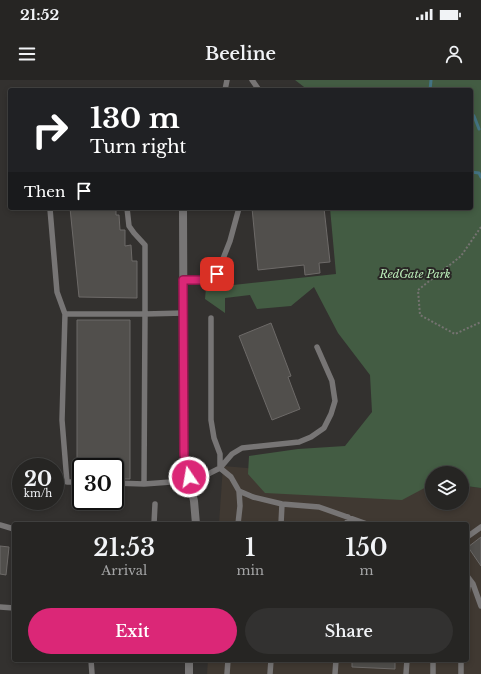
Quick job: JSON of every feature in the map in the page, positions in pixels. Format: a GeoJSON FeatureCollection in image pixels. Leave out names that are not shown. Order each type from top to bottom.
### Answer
{"type":"FeatureCollection","features":[{"type":"Feature","properties":{"kind":"street"},"geometry":{"type":"LineString","coordinates":[[183,210],[184,455],[194,501],[196,522]]}},
{"type":"Feature","properties":{"kind":"street"},"geometry":{"type":"LineString","coordinates":[[189,674],[190,662]]}},
{"type":"Feature","properties":{"kind":"lane"},"geometry":{"type":"LineString","coordinates":[[50,210],[57,292],[65,314],[62,420],[67,482],[72,482]]}},
{"type":"Feature","properties":{"kind":"lane"},"geometry":{"type":"LineString","coordinates":[[127,210],[129,226],[145,245],[144,484]]}},
{"type":"Feature","properties":{"kind":"lane"},"geometry":{"type":"LineString","coordinates":[[183,280],[202,280],[217,274],[230,241],[238,210]]}},
{"type":"Feature","properties":{"kind":"lane"},"geometry":{"type":"LineString","coordinates":[[65,314],[184,313]]}},
{"type":"Feature","properties":{"kind":"lane"},"geometry":{"type":"LineString","coordinates":[[211,318],[211,420],[214,438],[220,454],[220,468]]}},
{"type":"Feature","properties":{"kind":"lane"},"geometry":{"type":"LineString","coordinates":[[124,483],[144,484],[189,480],[220,468],[232,454],[242,448],[299,442],[311,437],[324,428],[331,414],[335,401],[332,381],[317,347]]}},
{"type":"Feature","properties":{"kind":"lane"},"geometry":{"type":"LineString","coordinates":[[220,468],[232,476],[239,491],[240,506],[238,522]]}},
{"type":"Feature","properties":{"kind":"lane"},"geometry":{"type":"LineString","coordinates":[[239,491],[253,497],[282,504],[319,507],[362,522]]}},
{"type":"Feature","properties":{"kind":"lane"},"geometry":{"type":"LineString","coordinates":[[154,522],[155,504]]}},
{"type":"Feature","properties":{"kind":"lane"},"geometry":{"type":"LineString","coordinates":[[281,522],[282,504]]}},
{"type":"Feature","properties":{"kind":"lane"},"geometry":{"type":"LineString","coordinates":[[347,522],[348,517]]}},
{"type":"Feature","properties":{"kind":"lane"},"geometry":{"type":"LineString","coordinates":[[0,525],[12,528]]}},
{"type":"Feature","properties":{"kind":"lane"},"geometry":{"type":"LineString","coordinates":[[469,536],[481,527]]}},
{"type":"Feature","properties":{"kind":"lane"},"geometry":{"type":"LineString","coordinates":[[469,578],[473,584],[481,606]]}},
{"type":"Feature","properties":{"kind":"lane"},"geometry":{"type":"LineString","coordinates":[[0,607],[12,608]]}},
{"type":"Feature","properties":{"kind":"lane"},"geometry":{"type":"LineString","coordinates":[[91,662],[92,674]]}},
{"type":"Feature","properties":{"kind":"lane"},"geometry":{"type":"LineString","coordinates":[[227,674],[228,662]]}},
{"type":"Feature","properties":{"kind":"lane"},"geometry":{"type":"LineString","coordinates":[[270,674],[271,662]]}},
{"type":"Feature","properties":{"kind":"lane"},"geometry":{"type":"LineString","coordinates":[[334,674],[336,662]]}},
{"type":"Feature","properties":{"kind":"lane"},"geometry":{"type":"LineString","coordinates":[[406,674],[407,662]]}},
{"type":"Feature","properties":{"kind":"lane"},"geometry":{"type":"LineString","coordinates":[[433,662],[433,674]]}},
{"type":"Feature","properties":{"kind":"lane"},"geometry":{"type":"LineString","coordinates":[[460,662],[461,674]]}},
{"type":"Feature","properties":{"kind":"path"},"geometry":{"type":"LineString","coordinates":[[481,227],[461,256],[418,290],[420,315],[455,334],[481,322]]}},
{"type":"Feature","properties":{"kind":"shaded area"},"geometry":{"type":"Polygon","coordinates":[[[223,466],[425,482],[425,510],[469,510],[469,487],[481,488],[481,674],[207,674],[208,662],[469,662],[469,522],[219,522],[223,466]]]}},
{"type":"Feature","properties":{"kind":"green space","name":"RedGate Park"},"geometry":{"type":"Polygon","coordinates":[[[295,80],[481,80],[481,488],[469,486],[469,466],[425,466],[425,488],[402,500],[265,493],[248,474],[249,456],[298,449],[345,446],[372,412],[370,375],[338,333],[314,287],[291,306],[257,309],[250,295],[225,298],[225,313],[205,299],[206,288],[336,274],[330,210],[473,210],[473,88],[305,88],[295,80]]]}},
{"type":"Feature","properties":{"kind":"building"},"geometry":{"type":"Polygon","coordinates":[[[70,210],[116,210],[116,215],[119,215],[120,230],[125,230],[125,246],[131,245],[132,261],[137,261],[137,298],[79,297],[70,210]]]}},
{"type":"Feature","properties":{"kind":"building"},"geometry":{"type":"Polygon","coordinates":[[[252,210],[324,210],[330,262],[319,263],[320,273],[305,275],[304,265],[258,270],[252,210]]]}},
{"type":"Feature","properties":{"kind":"building"},"geometry":{"type":"Polygon","coordinates":[[[77,320],[130,320],[130,479],[124,479],[124,458],[77,458],[77,320]]]}},
{"type":"Feature","properties":{"kind":"building"},"geometry":{"type":"Polygon","coordinates":[[[271,323],[291,376],[288,377],[300,409],[272,420],[239,336],[271,323]]]}},
{"type":"Feature","properties":{"kind":"building"},"geometry":{"type":"Polygon","coordinates":[[[481,537],[481,566],[469,548],[469,546],[481,537]]]}},
{"type":"Feature","properties":{"kind":"building"},"geometry":{"type":"Polygon","coordinates":[[[0,546],[9,547],[6,575],[0,574],[0,546]]]}},
{"type":"Feature","properties":{"kind":"building"},"geometry":{"type":"Polygon","coordinates":[[[352,662],[395,662],[395,669],[352,667],[352,662]]]}},
{"type":"Feature","properties":{"kind":"waterway"},"geometry":{"type":"LineString","coordinates":[[430,88],[431,80]]}},
{"type":"Feature","properties":{"kind":"waterway"},"geometry":{"type":"LineString","coordinates":[[473,115],[479,129]]}},
{"type":"Feature","properties":{"kind":"waterway"},"geometry":{"type":"LineString","coordinates":[[473,172],[479,173],[481,177]]}},
{"type":"Feature","properties":{"kind":"route"},"geometry":{"type":"LineString","coordinates":[[189,477],[184,455],[183,280],[202,280],[217,274]]}}]}
